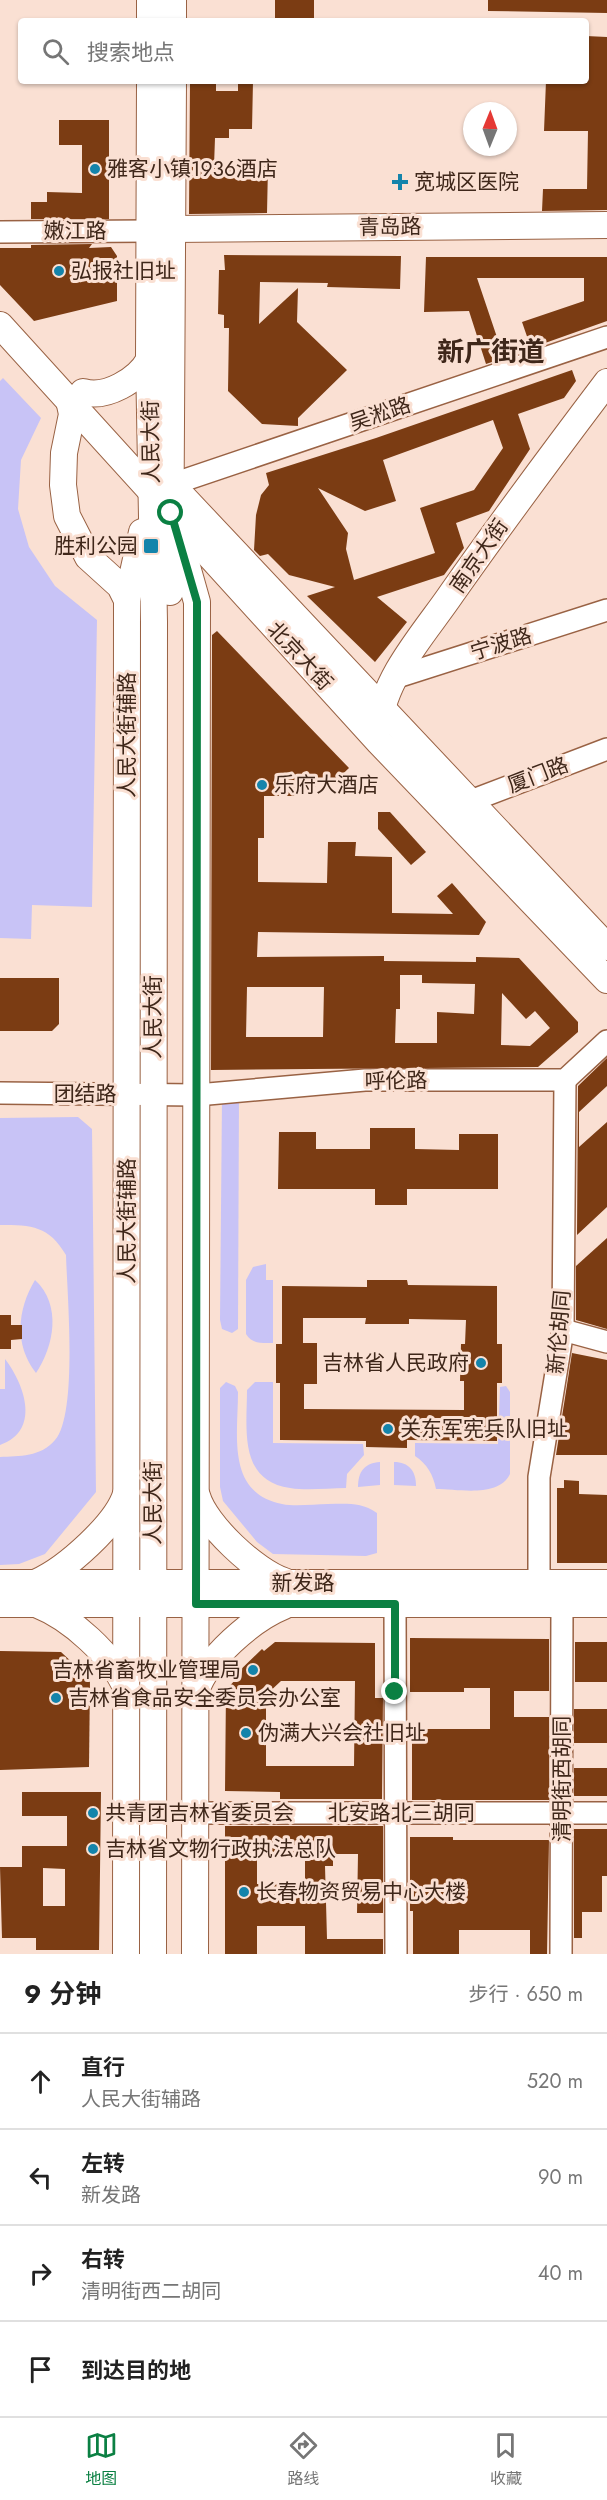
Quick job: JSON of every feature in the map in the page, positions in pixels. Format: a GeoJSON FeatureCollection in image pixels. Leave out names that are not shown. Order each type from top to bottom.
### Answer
{"type":"FeatureCollection","features":[{"type":"Feature","properties":{"kind":"main road"},"geometry":{"type":"LineString","coordinates":[[150,0],[150,18]]}},
{"type":"Feature","properties":{"kind":"main road"},"geometry":{"type":"LineString","coordinates":[[173,0],[173,18]]}},
{"type":"Feature","properties":{"kind":"main road","name":"人民大街"},"geometry":{"type":"LineString","coordinates":[[150,84],[161,230],[162,488],[161,1594],[153,1954]]}},
{"type":"Feature","properties":{"kind":"main road","name":"人民大街"},"geometry":{"type":"LineString","coordinates":[[151,464],[149,360],[173,84]]}},
{"type":"Feature","properties":{"kind":"main road","name":"青岛路"},"geometry":{"type":"LineString","coordinates":[[161,230],[607,225]]}},
{"type":"Feature","properties":{"kind":"main road","name":"北京大街"},"geometry":{"type":"LineString","coordinates":[[0,305],[76,396],[162,488],[381,710],[607,947]]}},
{"type":"Feature","properties":{"kind":"main road","name":"北京大街"},"geometry":{"type":"LineString","coordinates":[[0,325],[151,464],[162,488]]}},
{"type":"Feature","properties":{"kind":"main road"},"geometry":{"type":"LineString","coordinates":[[127,600],[120,586],[88,557],[67,516],[63,485],[64,453],[76,396],[100,393],[128,382],[144,369],[149,360]]}},
{"type":"Feature","properties":{"kind":"main road","name":"南京大街"},"geometry":{"type":"LineString","coordinates":[[379,742],[381,710],[394,678],[511,510],[607,382]]}},
{"type":"Feature","properties":{"kind":"main road","name":"人民大街"},"geometry":{"type":"LineString","coordinates":[[161,1095],[171,513],[162,488]]}},
{"type":"Feature","properties":{"kind":"main road","name":"人民大街辅路"},"geometry":{"type":"LineString","coordinates":[[126,1954],[127,600],[162,488]]}},
{"type":"Feature","properties":{"kind":"main road"},"geometry":{"type":"LineString","coordinates":[[171,513],[197,602],[195,1954]]}},
{"type":"Feature","properties":{"kind":"main road","name":"北京大街"},"geometry":{"type":"LineString","coordinates":[[171,513],[379,742],[607,980]]}},
{"type":"Feature","properties":{"kind":"main road"},"geometry":{"type":"LineString","coordinates":[[196,1493],[200,1508],[226,1537],[290,1594],[252,1624],[208,1667],[196,1691]]}},
{"type":"Feature","properties":{"kind":"main road"},"geometry":{"type":"LineString","coordinates":[[126,1494],[118,1512],[36,1594],[110,1661],[120,1674],[126,1688]]}},
{"type":"Feature","properties":{"kind":"main road","name":"新发路"},"geometry":{"type":"LineString","coordinates":[[0,1583],[36,1594]]}},
{"type":"Feature","properties":{"kind":"main road","name":"新发路"},"geometry":{"type":"LineString","coordinates":[[0,1604],[36,1594],[290,1594],[539,1583],[607,1583]]}},
{"type":"Feature","properties":{"kind":"main road","name":"人民大街"},"geometry":{"type":"LineString","coordinates":[[161,1594],[169,1954]]}},
{"type":"Feature","properties":{"kind":"main road","name":"新发路"},"geometry":{"type":"LineString","coordinates":[[290,1594],[395,1604],[607,1604]]}},
{"type":"Feature","properties":{"kind":"street","name":"嫩江路"},"geometry":{"type":"LineString","coordinates":[[0,232],[161,230]]}},
{"type":"Feature","properties":{"kind":"street","name":"吴淞路"},"geometry":{"type":"LineString","coordinates":[[162,488],[607,337]]}},
{"type":"Feature","properties":{"kind":"street","name":"宁波路"},"geometry":{"type":"LineString","coordinates":[[394,678],[607,610]]}},
{"type":"Feature","properties":{"kind":"street","name":"厦门路"},"geometry":{"type":"LineString","coordinates":[[468,802],[607,749]]}},
{"type":"Feature","properties":{"kind":"street"},"geometry":{"type":"LineString","coordinates":[[565,1080],[607,1041]]}},
{"type":"Feature","properties":{"kind":"street","name":"呼伦路"},"geometry":{"type":"LineString","coordinates":[[161,1095],[197,1095],[365,1080],[565,1080]]}},
{"type":"Feature","properties":{"kind":"street","name":"新伦胡同"},"geometry":{"type":"LineString","coordinates":[[539,1583],[539,1477],[563,1330],[565,1080]]}},
{"type":"Feature","properties":{"kind":"street","name":"团结路"},"geometry":{"type":"LineString","coordinates":[[0,1093],[161,1095]]}},
{"type":"Feature","properties":{"kind":"street"},"geometry":{"type":"LineString","coordinates":[[563,1330],[607,1342]]}},
{"type":"Feature","properties":{"kind":"street"},"geometry":{"type":"LineString","coordinates":[[395,1604],[396,1954]]}},
{"type":"Feature","properties":{"kind":"street","name":"清明街西胡同"},"geometry":{"type":"LineString","coordinates":[[561,1954],[562,1604]]}},
{"type":"Feature","properties":{"kind":"street","name":"北安路北三胡同"},"geometry":{"type":"LineString","coordinates":[[196,1813],[607,1813]]}},
{"type":"Feature","properties":{"kind":"shaded area","name":"胜利公园"},"geometry":{"type":"Polygon","coordinates":[[[3,378],[41,418],[21,460],[18,509],[29,547],[55,586],[97,620],[92,907],[32,905],[31,939],[0,938],[0,381],[3,378]]]}},
{"type":"Feature","properties":{"kind":"shaded area"},"geometry":{"type":"Polygon","coordinates":[[[222,1097],[239,1097],[238,1329],[232,1333],[222,1329],[220,1320],[222,1097]]]}},
{"type":"Feature","properties":{"kind":"shaded area"},"geometry":{"type":"Polygon","coordinates":[[[78,1117],[92,1129],[96,1492],[45,1554],[19,1564],[0,1565],[0,1457],[36,1453],[55,1440],[62,1426],[67,1405],[70,1352],[66,1255],[53,1238],[39,1229],[0,1225],[0,1118],[78,1117]]]}},
{"type":"Feature","properties":{"kind":"shaded area"},"geometry":{"type":"Polygon","coordinates":[[[266,1264],[266,1280],[273,1280],[273,1343],[254,1341],[246,1334],[246,1280],[253,1267],[266,1264]]]}},
{"type":"Feature","properties":{"kind":"shaded area"},"geometry":{"type":"Polygon","coordinates":[[[35,1280],[44,1290],[52,1313],[51,1338],[36,1373],[24,1351],[20,1327],[24,1303],[35,1280]]]}},
{"type":"Feature","properties":{"kind":"shaded area"},"geometry":{"type":"Polygon","coordinates":[[[5,1359],[23,1394],[25,1418],[21,1429],[13,1438],[0,1445],[0,1389],[5,1389],[5,1359]]]}},
{"type":"Feature","properties":{"kind":"shaded area"},"geometry":{"type":"Polygon","coordinates":[[[226,1382],[235,1386],[238,1392],[239,1460],[243,1475],[252,1488],[264,1498],[282,1504],[348,1504],[371,1509],[377,1513],[377,1553],[366,1556],[273,1554],[257,1542],[223,1501],[220,1487],[220,1388],[226,1382]]]}},
{"type":"Feature","properties":{"kind":"shaded area"},"geometry":{"type":"Polygon","coordinates":[[[255,1382],[273,1382],[273,1443],[363,1444],[364,1455],[347,1474],[346,1488],[290,1488],[273,1483],[261,1475],[249,1451],[247,1436],[247,1390],[255,1382]]]}},
{"type":"Feature","properties":{"kind":"shaded area"},"geometry":{"type":"Polygon","coordinates":[[[506,1386],[510,1392],[510,1474],[504,1482],[487,1489],[466,1491],[436,1489],[429,1470],[415,1456],[415,1443],[498,1444],[500,1387],[506,1386]]]}},
{"type":"Feature","properties":{"kind":"shaded area"},"geometry":{"type":"Polygon","coordinates":[[[380,1462],[380,1485],[358,1487],[359,1476],[363,1469],[370,1464],[380,1462]]]}},
{"type":"Feature","properties":{"kind":"shaded area"},"geometry":{"type":"Polygon","coordinates":[[[394,1462],[411,1468],[416,1486],[394,1485],[394,1462]]]}},
{"type":"Feature","properties":{"kind":"building"},"geometry":{"type":"Polygon","coordinates":[[[275,0],[314,0],[314,18],[275,18],[275,0]]]}},
{"type":"Feature","properties":{"kind":"building"},"geometry":{"type":"Polygon","coordinates":[[[488,0],[607,0],[607,13],[488,11],[488,0]]]}},
{"type":"Feature","properties":{"kind":"building"},"geometry":{"type":"Polygon","coordinates":[[[589,36],[607,37],[607,210],[542,211],[543,189],[587,189],[588,131],[544,131],[546,84],[589,84],[589,36]]]}},
{"type":"Feature","properties":{"kind":"building"},"geometry":{"type":"Polygon","coordinates":[[[190,84],[216,84],[216,91],[238,91],[238,84],[253,84],[252,129],[229,129],[229,138],[215,138],[214,166],[268,166],[267,213],[189,214],[190,84]]]}},
{"type":"Feature","properties":{"kind":"building","name":"雅客小镇1936酒店"},"geometry":{"type":"Polygon","coordinates":[[[59,120],[109,120],[109,219],[31,219],[31,202],[47,202],[47,192],[82,193],[82,145],[59,145],[59,120]]]}},
{"type":"Feature","properties":{"kind":"building","name":"弘报社旧址"},"geometry":{"type":"Polygon","coordinates":[[[92,244],[89,248],[111,247],[117,256],[117,301],[34,321],[0,285],[0,248],[92,244]]]}},
{"type":"Feature","properties":{"kind":"building"},"geometry":{"type":"Polygon","coordinates":[[[224,255],[401,256],[400,289],[327,287],[328,283],[260,282],[259,324],[298,288],[297,322],[347,370],[298,418],[298,426],[262,424],[228,391],[229,328],[224,328],[224,315],[218,314],[219,270],[225,270],[224,255]]]}},
{"type":"Feature","properties":{"kind":"building"},"geometry":{"type":"Polygon","coordinates":[[[426,257],[607,257],[607,321],[531,348],[522,322],[584,301],[584,278],[477,278],[504,358],[486,364],[469,311],[424,312],[426,257]]]}},
{"type":"Feature","properties":{"kind":"building"},"geometry":{"type":"Polygon","coordinates":[[[572,370],[576,381],[564,398],[518,414],[530,449],[489,511],[456,523],[464,548],[444,575],[377,597],[407,622],[375,662],[307,596],[335,587],[289,575],[268,554],[260,556],[254,550],[256,515],[261,495],[269,485],[266,473],[376,438],[572,370]],[[493,420],[383,460],[396,501],[365,511],[318,488],[348,533],[346,549],[354,580],[435,553],[420,508],[474,490],[503,448],[493,420]]]}},
{"type":"Feature","properties":{"kind":"building"},"geometry":{"type":"Polygon","coordinates":[[[217,631],[349,768],[328,788],[320,782],[306,795],[301,789],[294,796],[264,796],[264,838],[258,838],[258,882],[327,883],[328,842],[356,842],[355,856],[392,857],[392,913],[453,914],[437,896],[452,883],[486,922],[479,935],[258,932],[257,957],[384,956],[384,961],[476,962],[476,957],[519,958],[578,1022],[578,1032],[538,1067],[211,1070],[212,635],[217,631]],[[400,975],[400,1009],[396,1009],[395,1043],[437,1043],[437,1012],[474,1014],[475,984],[422,983],[422,975],[400,975]],[[247,987],[246,1037],[323,1037],[324,987],[247,987]],[[502,993],[501,1045],[530,1046],[550,1028],[535,1011],[526,1019],[502,993]]]}},
{"type":"Feature","properties":{"kind":"building"},"geometry":{"type":"Polygon","coordinates":[[[378,812],[390,812],[426,852],[411,865],[378,829],[378,812]]]}},
{"type":"Feature","properties":{"kind":"building"},"geometry":{"type":"Polygon","coordinates":[[[0,978],[59,978],[59,1024],[52,1031],[0,1031],[0,978]]]}},
{"type":"Feature","properties":{"kind":"building"},"geometry":{"type":"Polygon","coordinates":[[[607,1058],[607,1086],[579,1112],[579,1147],[607,1122],[607,1207],[577,1235],[578,1086],[607,1058]]]}},
{"type":"Feature","properties":{"kind":"building"},"geometry":{"type":"Polygon","coordinates":[[[370,1128],[415,1128],[415,1149],[459,1150],[459,1134],[498,1134],[498,1189],[407,1189],[407,1205],[375,1205],[375,1189],[278,1189],[279,1132],[316,1132],[316,1149],[370,1149],[370,1128]]]}},
{"type":"Feature","properties":{"kind":"building"},"geometry":{"type":"Polygon","coordinates":[[[607,1238],[607,1329],[576,1320],[576,1266],[607,1238]]]}},
{"type":"Feature","properties":{"kind":"building","name":"吉林省人民政府"},"geometry":{"type":"Polygon","coordinates":[[[367,1280],[407,1280],[408,1285],[497,1286],[497,1344],[502,1344],[502,1383],[497,1383],[497,1441],[407,1440],[407,1448],[366,1447],[366,1441],[280,1440],[280,1383],[276,1383],[276,1344],[282,1344],[282,1286],[367,1287],[367,1280]],[[303,1318],[303,1343],[317,1343],[317,1384],[304,1384],[304,1409],[464,1410],[464,1381],[460,1381],[461,1344],[465,1344],[466,1320],[409,1319],[409,1324],[365,1324],[366,1318],[303,1318]]]}},
{"type":"Feature","properties":{"kind":"building"},"geometry":{"type":"Polygon","coordinates":[[[0,1315],[11,1315],[11,1325],[22,1325],[22,1339],[11,1340],[11,1349],[0,1349],[0,1315]]]}},
{"type":"Feature","properties":{"kind":"building"},"geometry":{"type":"Polygon","coordinates":[[[572,1353],[607,1360],[607,1455],[556,1455],[572,1353]]]}},
{"type":"Feature","properties":{"kind":"building"},"geometry":{"type":"Polygon","coordinates":[[[564,1480],[579,1481],[579,1494],[607,1495],[607,1563],[557,1563],[557,1488],[564,1488],[564,1480]]]}},
{"type":"Feature","properties":{"kind":"building"},"geometry":{"type":"Polygon","coordinates":[[[410,1638],[549,1639],[549,1691],[514,1691],[514,1717],[549,1717],[549,1800],[412,1800],[412,1729],[490,1729],[490,1688],[464,1688],[464,1692],[410,1692],[410,1638]]]}},
{"type":"Feature","properties":{"kind":"building","name":"伪满大兴会社旧址"},"geometry":{"type":"Polygon","coordinates":[[[275,1642],[375,1643],[375,1698],[383,1698],[382,1799],[280,1799],[280,1792],[225,1791],[226,1690],[236,1679],[234,1676],[262,1649],[264,1651],[275,1642]],[[281,1681],[266,1695],[266,1766],[354,1766],[355,1681],[281,1681]]]}},
{"type":"Feature","properties":{"kind":"building"},"geometry":{"type":"Polygon","coordinates":[[[575,1642],[607,1642],[607,1682],[575,1682],[575,1642]]]}},
{"type":"Feature","properties":{"kind":"building"},"geometry":{"type":"Polygon","coordinates":[[[0,1651],[61,1652],[90,1679],[89,1767],[0,1770],[0,1651]]]}},
{"type":"Feature","properties":{"kind":"building"},"geometry":{"type":"Polygon","coordinates":[[[574,1709],[607,1709],[607,1743],[574,1743],[574,1709]]]}},
{"type":"Feature","properties":{"kind":"building"},"geometry":{"type":"Polygon","coordinates":[[[574,1768],[607,1768],[607,1796],[574,1796],[574,1768]]]}},
{"type":"Feature","properties":{"kind":"building"},"geometry":{"type":"Polygon","coordinates":[[[22,1792],[101,1792],[99,1950],[36,1950],[36,1938],[2,1938],[0,1867],[22,1867],[22,1846],[67,1846],[67,1816],[22,1816],[22,1792]],[[43,1868],[43,1906],[65,1906],[65,1869],[43,1868]]]}},
{"type":"Feature","properties":{"kind":"building"},"geometry":{"type":"Polygon","coordinates":[[[225,1826],[383,1826],[383,1913],[357,1913],[358,1854],[333,1854],[333,1866],[325,1866],[327,1939],[383,1939],[383,1954],[305,1954],[305,1926],[257,1926],[257,1954],[225,1954],[225,1826]],[[257,1855],[257,1884],[305,1884],[305,1856],[257,1855]]]}},
{"type":"Feature","properties":{"kind":"building"},"geometry":{"type":"Polygon","coordinates":[[[574,1829],[607,1829],[607,1876],[602,1876],[602,1912],[582,1912],[582,1938],[574,1938],[574,1829]]]}},
{"type":"Feature","properties":{"kind":"building"},"geometry":{"type":"Polygon","coordinates":[[[410,1837],[453,1837],[453,1840],[549,1840],[547,1954],[530,1954],[530,1930],[459,1930],[459,1954],[413,1954],[413,1911],[410,1911],[410,1837]]]}},
{"type":"Feature","properties":{"kind":"place","name":"雅客小镇1936酒店"},"geometry":{"type":"Point","coordinates":[95,169]}},
{"type":"Feature","properties":{"kind":"place","name":"宽城区医院"},"geometry":{"type":"Point","coordinates":[400,182]}},
{"type":"Feature","properties":{"kind":"place","name":"弘报社旧址"},"geometry":{"type":"Point","coordinates":[59,271]}},
{"type":"Feature","properties":{"kind":"place","name":"胜利公园"},"geometry":{"type":"Point","coordinates":[151,546]}},
{"type":"Feature","properties":{"kind":"place","name":"乐府大酒店"},"geometry":{"type":"Point","coordinates":[262,785]}},
{"type":"Feature","properties":{"kind":"place","name":"吉林省人民政府"},"geometry":{"type":"Point","coordinates":[481,1363]}},
{"type":"Feature","properties":{"kind":"place","name":"关东军宪兵队旧址"},"geometry":{"type":"Point","coordinates":[388,1429]}},
{"type":"Feature","properties":{"kind":"place","name":"吉林省畜牧业管理局"},"geometry":{"type":"Point","coordinates":[253,1670]}},
{"type":"Feature","properties":{"kind":"place","name":"吉林省食品安全委员会办公室"},"geometry":{"type":"Point","coordinates":[56,1698]}},
{"type":"Feature","properties":{"kind":"place","name":"伪满大兴会社旧址"},"geometry":{"type":"Point","coordinates":[246,1733]}},
{"type":"Feature","properties":{"kind":"place","name":"共青团吉林省委员会"},"geometry":{"type":"Point","coordinates":[93,1813]}},
{"type":"Feature","properties":{"kind":"place","name":"吉林省文物行政执法总队"},"geometry":{"type":"Point","coordinates":[93,1849]}},
{"type":"Feature","properties":{"kind":"place","name":"长春物资贸易中心大楼"},"geometry":{"type":"Point","coordinates":[244,1892]}},
{"type":"Feature","properties":{"kind":"district","name":"新广街道"},"geometry":{"type":"Point","coordinates":[491,352]}},
{"type":"Feature","properties":{"kind":"route"},"geometry":{"type":"LineString","coordinates":[[171,513],[197,602],[196,1604],[395,1604],[395,1692]]}}]}
